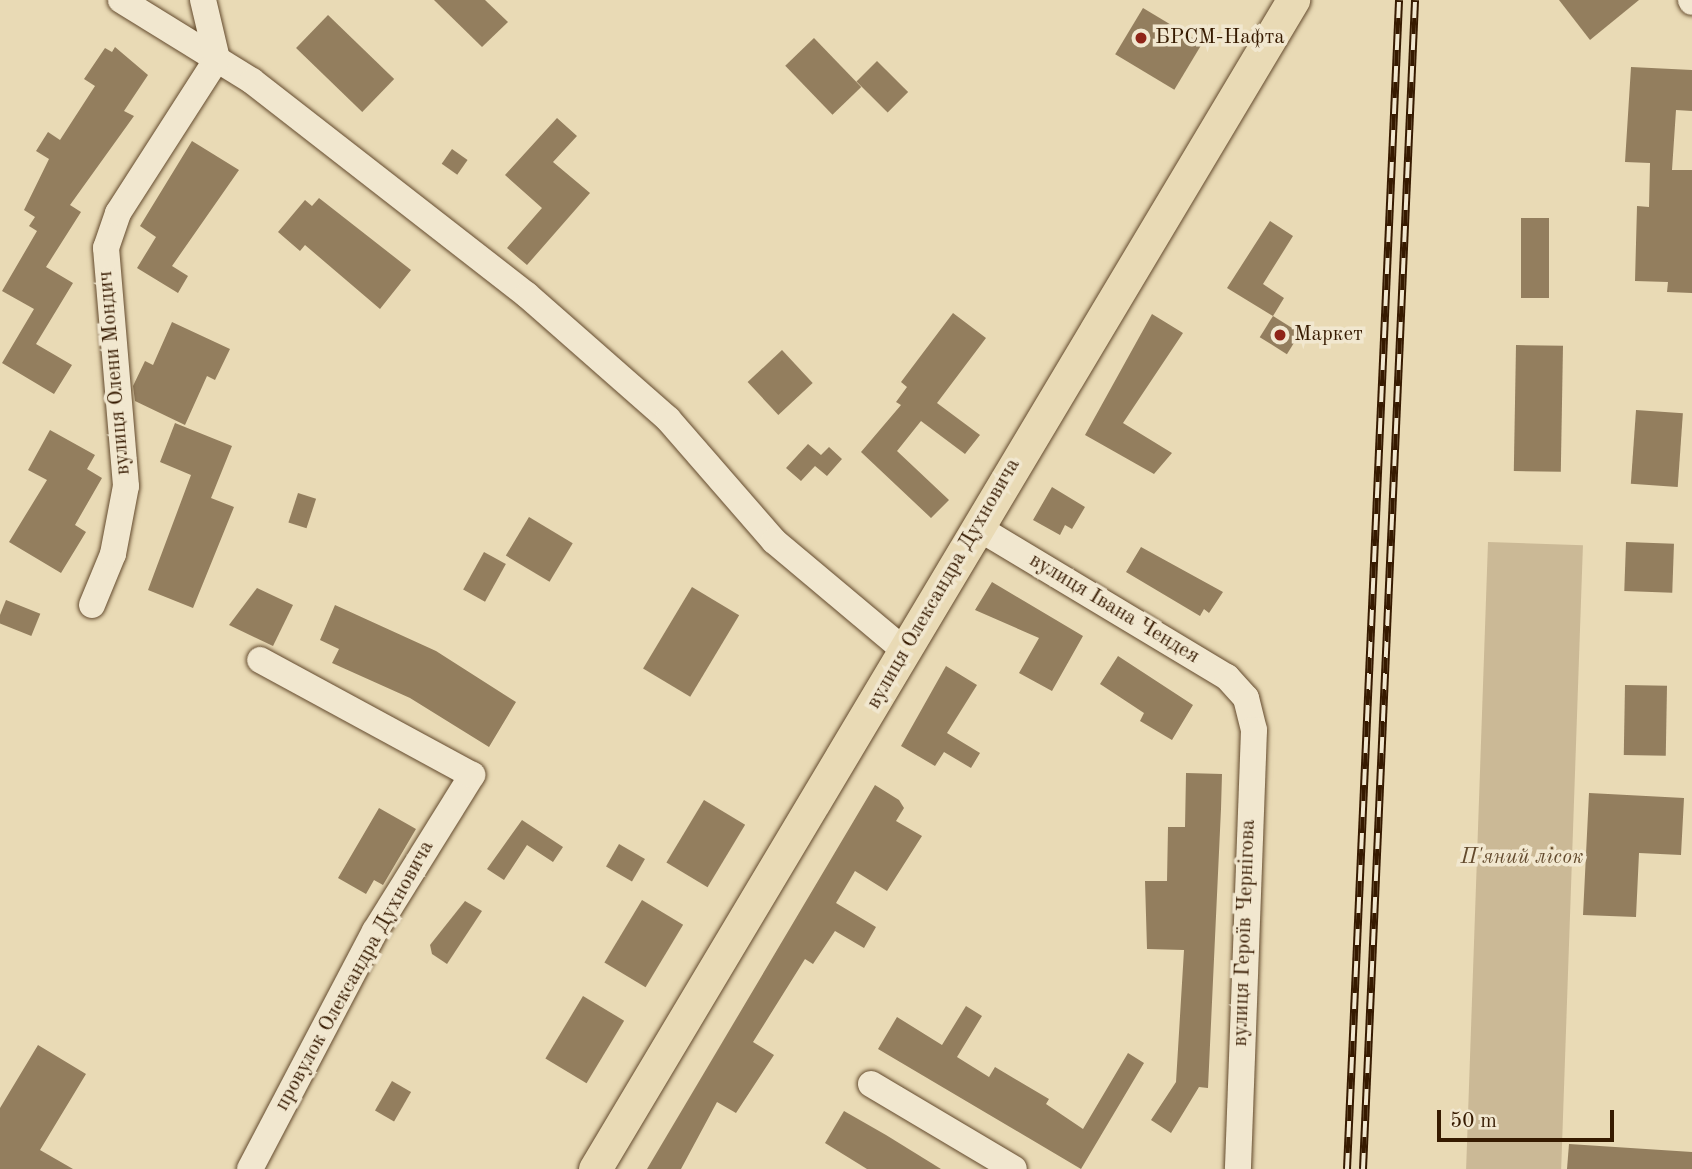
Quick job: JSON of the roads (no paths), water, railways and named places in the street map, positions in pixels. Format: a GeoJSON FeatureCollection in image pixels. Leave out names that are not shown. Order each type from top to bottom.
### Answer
{"type":"FeatureCollection","features":[{"type":"Feature","properties":{"kind":"main road","name":"вулиця Олександра Духновича"},"geometry":{"type":"LineString","coordinates":[[595,1169],[1293,0]]}},
{"type":"Feature","properties":{"kind":"street"},"geometry":{"type":"LineString","coordinates":[[121,0],[217,59],[600,357],[668,419],[774,541],[905,651]]}},
{"type":"Feature","properties":{"kind":"street"},"geometry":{"type":"LineString","coordinates":[[203,0],[217,59]]}},
{"type":"Feature","properties":{"kind":"street","name":"вулиця Олени Мондич"},"geometry":{"type":"LineString","coordinates":[[92,606],[116,543],[126,486],[106,248],[118,213],[217,59]]}},
{"type":"Feature","properties":{"kind":"street","name":"вулиця Івана Чендея"},"geometry":{"type":"LineString","coordinates":[[977,527],[1227,677],[1246,698]]}},
{"type":"Feature","properties":{"kind":"street","name":"провулок Олександра Духновича"},"geometry":{"type":"LineString","coordinates":[[250,1169],[375,931],[472,775],[260,660]]}},
{"type":"Feature","properties":{"kind":"street","name":"вулиця Героїв Чернігова"},"geometry":{"type":"LineString","coordinates":[[1238,1169],[1254,730],[1246,698]]}},
{"type":"Feature","properties":{"kind":"street"},"geometry":{"type":"LineString","coordinates":[[870,1084],[1014,1169]]}},
{"type":"Feature","properties":{"kind":"railway"},"geometry":{"type":"LineString","coordinates":[[1347,1169],[1399,0]]}},
{"type":"Feature","properties":{"kind":"railway"},"geometry":{"type":"LineString","coordinates":[[1363,1169],[1415,0]]}},
{"type":"Feature","properties":{"kind":"place","name":"БРСМ-Нафта"},"geometry":{"type":"Point","coordinates":[1141,38]}},
{"type":"Feature","properties":{"kind":"place","name":"Маркет"},"geometry":{"type":"Point","coordinates":[1280,335]}},
{"type":"Feature","properties":{"kind":"park label","name":"П'яний лісок"},"geometry":{"type":"Point","coordinates":[1522,858]}}]}
